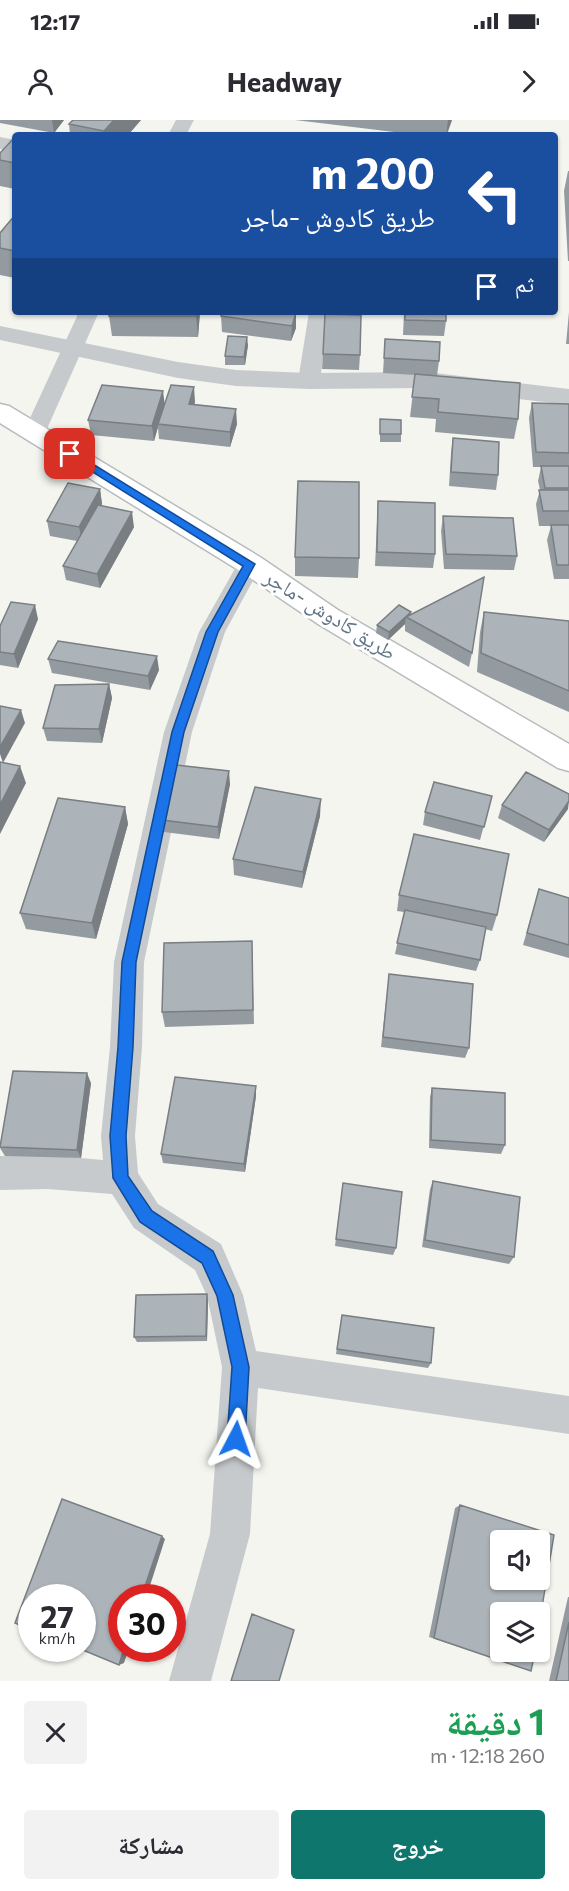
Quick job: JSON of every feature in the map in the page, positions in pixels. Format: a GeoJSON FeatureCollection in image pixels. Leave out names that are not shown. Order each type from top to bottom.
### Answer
{"type":"FeatureCollection","features":[{"type":"Feature","properties":{"kind":"highway","name":"طريق كادوش -ماجر"},"geometry":{"type":"LineString","coordinates":[[0,412],[35,431],[250,564],[328,617],[569,759]]}},
{"type":"Feature","properties":{"kind":"street"},"geometry":{"type":"LineString","coordinates":[[35,431],[88,315]]}},
{"type":"Feature","properties":{"kind":"street"},"geometry":{"type":"LineString","coordinates":[[309,381],[319,315]]}},
{"type":"Feature","properties":{"kind":"street"},"geometry":{"type":"LineString","coordinates":[[0,333],[236,378],[309,381],[427,380],[569,397]]}},
{"type":"Feature","properties":{"kind":"street"},"geometry":{"type":"LineString","coordinates":[[190,1681],[230,1534],[241,1367],[225,1295],[208,1257],[146,1216],[121,1178],[118,1136],[126,1047],[129,962],[178,732],[212,632],[250,564]]}},
{"type":"Feature","properties":{"kind":"street"},"geometry":{"type":"LineString","coordinates":[[0,1173],[47,1172],[121,1178]]}},
{"type":"Feature","properties":{"kind":"street"},"geometry":{"type":"LineString","coordinates":[[241,1367],[569,1415]]}},
{"type":"Feature","properties":{"kind":"building"},"geometry":{"type":"Polygon","coordinates":[[[73,120],[114,120],[104,131],[69,124],[73,120]]]}},
{"type":"Feature","properties":{"kind":"building"},"geometry":{"type":"Polygon","coordinates":[[[12,140],[12,162],[0,160],[0,153],[12,140]]]}},
{"type":"Feature","properties":{"kind":"building"},"geometry":{"type":"Polygon","coordinates":[[[12,219],[12,250],[0,248],[0,233],[12,219]]]}},
{"type":"Feature","properties":{"kind":"building"},"geometry":{"type":"Polygon","coordinates":[[[109,315],[196,315],[196,316],[109,315]]]}},
{"type":"Feature","properties":{"kind":"building"},"geometry":{"type":"Polygon","coordinates":[[[222,315],[295,315],[292,326],[222,315]]]}},
{"type":"Feature","properties":{"kind":"building"},"geometry":{"type":"Polygon","coordinates":[[[325,315],[361,315],[360,355],[323,354],[325,315]]]}},
{"type":"Feature","properties":{"kind":"building"},"geometry":{"type":"Polygon","coordinates":[[[405,315],[446,315],[446,321],[405,320],[405,315]]]}},
{"type":"Feature","properties":{"kind":"building"},"geometry":{"type":"Polygon","coordinates":[[[228,336],[247,337],[244,357],[225,356],[228,336]]]}},
{"type":"Feature","properties":{"kind":"building"},"geometry":{"type":"Polygon","coordinates":[[[385,339],[440,342],[439,361],[384,358],[385,339]]]}},
{"type":"Feature","properties":{"kind":"building"},"geometry":{"type":"Polygon","coordinates":[[[415,374],[520,383],[518,419],[438,412],[439,399],[412,397],[415,374]]]}},
{"type":"Feature","properties":{"kind":"building"},"geometry":{"type":"Polygon","coordinates":[[[102,385],[163,391],[152,426],[88,420],[102,385]]]}},
{"type":"Feature","properties":{"kind":"building"},"geometry":{"type":"Polygon","coordinates":[[[171,385],[194,387],[189,404],[236,409],[230,432],[158,424],[171,385]]]}},
{"type":"Feature","properties":{"kind":"building"},"geometry":{"type":"Polygon","coordinates":[[[532,403],[569,404],[569,453],[536,452],[532,403]]]}},
{"type":"Feature","properties":{"kind":"building"},"geometry":{"type":"Polygon","coordinates":[[[380,419],[401,420],[401,434],[380,434],[380,419]]]}},
{"type":"Feature","properties":{"kind":"building"},"geometry":{"type":"Polygon","coordinates":[[[453,438],[499,442],[498,475],[451,472],[453,438]]]}},
{"type":"Feature","properties":{"kind":"building"},"geometry":{"type":"Polygon","coordinates":[[[541,466],[569,466],[569,488],[545,488],[541,466]]]}},
{"type":"Feature","properties":{"kind":"building"},"geometry":{"type":"Polygon","coordinates":[[[298,481],[359,482],[359,558],[295,557],[298,481]]]}},
{"type":"Feature","properties":{"kind":"building"},"geometry":{"type":"Polygon","coordinates":[[[68,483],[100,489],[79,527],[47,521],[68,483]]]}},
{"type":"Feature","properties":{"kind":"building"},"geometry":{"type":"Polygon","coordinates":[[[539,490],[569,490],[569,511],[543,511],[539,490]]]}},
{"type":"Feature","properties":{"kind":"building"},"geometry":{"type":"Polygon","coordinates":[[[378,501],[435,503],[435,554],[377,552],[378,501]]]}},
{"type":"Feature","properties":{"kind":"building"},"geometry":{"type":"Polygon","coordinates":[[[98,505],[132,512],[97,574],[63,566],[98,505]]]}},
{"type":"Feature","properties":{"kind":"building"},"geometry":{"type":"Polygon","coordinates":[[[443,516],[513,518],[517,556],[446,554],[443,516]]]}},
{"type":"Feature","properties":{"kind":"building"},"geometry":{"type":"Polygon","coordinates":[[[551,525],[569,525],[569,565],[557,565],[551,525]]]}},
{"type":"Feature","properties":{"kind":"building"},"geometry":{"type":"Polygon","coordinates":[[[484,577],[472,653],[406,617],[484,577]]]}},
{"type":"Feature","properties":{"kind":"building"},"geometry":{"type":"Polygon","coordinates":[[[11,602],[35,605],[14,654],[0,652],[0,626],[11,602]]]}},
{"type":"Feature","properties":{"kind":"building"},"geometry":{"type":"Polygon","coordinates":[[[399,605],[411,612],[389,632],[377,625],[399,605]]]}},
{"type":"Feature","properties":{"kind":"building"},"geometry":{"type":"Polygon","coordinates":[[[484,612],[569,621],[569,691],[481,653],[484,612]]]}},
{"type":"Feature","properties":{"kind":"building"},"geometry":{"type":"Polygon","coordinates":[[[58,641],[157,656],[148,676],[48,659],[58,641]]]}},
{"type":"Feature","properties":{"kind":"building"},"geometry":{"type":"Polygon","coordinates":[[[109,684],[99,729],[43,728],[55,685],[109,684]]]}},
{"type":"Feature","properties":{"kind":"building"},"geometry":{"type":"Polygon","coordinates":[[[0,706],[21,710],[0,747],[0,706]]]}},
{"type":"Feature","properties":{"kind":"building"},"geometry":{"type":"Polygon","coordinates":[[[0,762],[20,766],[0,805],[0,762]]]}},
{"type":"Feature","properties":{"kind":"building"},"geometry":{"type":"Polygon","coordinates":[[[176,765],[229,771],[218,827],[162,820],[176,765]]]}},
{"type":"Feature","properties":{"kind":"building"},"geometry":{"type":"Polygon","coordinates":[[[526,772],[569,794],[569,801],[549,830],[502,805],[526,772]]]}},
{"type":"Feature","properties":{"kind":"building"},"geometry":{"type":"Polygon","coordinates":[[[434,782],[492,796],[484,827],[425,812],[434,782]]]}},
{"type":"Feature","properties":{"kind":"building"},"geometry":{"type":"Polygon","coordinates":[[[255,787],[321,799],[303,872],[233,859],[255,787]]]}},
{"type":"Feature","properties":{"kind":"building"},"geometry":{"type":"Polygon","coordinates":[[[58,798],[125,807],[92,923],[20,913],[58,798]]]}},
{"type":"Feature","properties":{"kind":"building"},"geometry":{"type":"Polygon","coordinates":[[[414,834],[509,854],[497,915],[399,895],[414,834]]]}},
{"type":"Feature","properties":{"kind":"building"},"geometry":{"type":"Polygon","coordinates":[[[539,889],[569,898],[569,945],[527,933],[539,889]]]}},
{"type":"Feature","properties":{"kind":"building"},"geometry":{"type":"Polygon","coordinates":[[[405,910],[486,927],[480,960],[397,943],[405,910]]]}},
{"type":"Feature","properties":{"kind":"building"},"geometry":{"type":"Polygon","coordinates":[[[252,941],[253,1010],[162,1012],[164,943],[252,941]]]}},
{"type":"Feature","properties":{"kind":"building"},"geometry":{"type":"Polygon","coordinates":[[[389,974],[473,984],[469,1048],[383,1037],[389,974]]]}},
{"type":"Feature","properties":{"kind":"building"},"geometry":{"type":"Polygon","coordinates":[[[13,1071],[87,1073],[77,1150],[0,1147],[13,1071]]]}},
{"type":"Feature","properties":{"kind":"building"},"geometry":{"type":"Polygon","coordinates":[[[175,1077],[256,1086],[244,1164],[161,1154],[175,1077]]]}},
{"type":"Feature","properties":{"kind":"building"},"geometry":{"type":"Polygon","coordinates":[[[432,1088],[505,1093],[505,1145],[431,1140],[432,1088]]]}},
{"type":"Feature","properties":{"kind":"building"},"geometry":{"type":"Polygon","coordinates":[[[433,1181],[520,1197],[514,1257],[425,1240],[433,1181]]]}},
{"type":"Feature","properties":{"kind":"building"},"geometry":{"type":"Polygon","coordinates":[[[343,1183],[402,1192],[396,1248],[336,1239],[343,1183]]]}},
{"type":"Feature","properties":{"kind":"building"},"geometry":{"type":"Polygon","coordinates":[[[207,1294],[206,1336],[134,1337],[136,1295],[207,1294]]]}},
{"type":"Feature","properties":{"kind":"building"},"geometry":{"type":"Polygon","coordinates":[[[342,1315],[434,1328],[431,1363],[337,1349],[342,1315]]]}},
{"type":"Feature","properties":{"kind":"building"},"geometry":{"type":"Polygon","coordinates":[[[62,1499],[162,1536],[146,1584],[108,1584],[108,1660],[96,1655],[96,1584],[30,1584],[62,1499]]]}},
{"type":"Feature","properties":{"kind":"building"},"geometry":{"type":"Polygon","coordinates":[[[460,1505],[538,1530],[490,1530],[490,1590],[545,1590],[543,1602],[490,1602],[490,1657],[434,1638],[460,1505]]]}},
{"type":"Feature","properties":{"kind":"building"},"geometry":{"type":"Polygon","coordinates":[[[550,1534],[554,1535],[550,1559],[550,1534]]]}},
{"type":"Feature","properties":{"kind":"building"},"geometry":{"type":"Polygon","coordinates":[[[252,1614],[294,1630],[279,1681],[231,1681],[252,1614]]]}},
{"type":"Feature","properties":{"kind":"building"},"geometry":{"type":"Polygon","coordinates":[[[569,1622],[569,1681],[556,1681],[569,1622]]]}},
{"type":"Feature","properties":{"kind":"building"},"geometry":{"type":"Polygon","coordinates":[[[505,1662],[533,1662],[531,1671],[505,1662]]]}},
{"type":"Feature","properties":{"kind":"route"},"geometry":{"type":"LineString","coordinates":[[70,454],[250,564],[212,632],[178,732],[129,962],[126,1047],[118,1136],[121,1178],[146,1216],[208,1257],[225,1295],[241,1367],[236,1439]]}}]}
